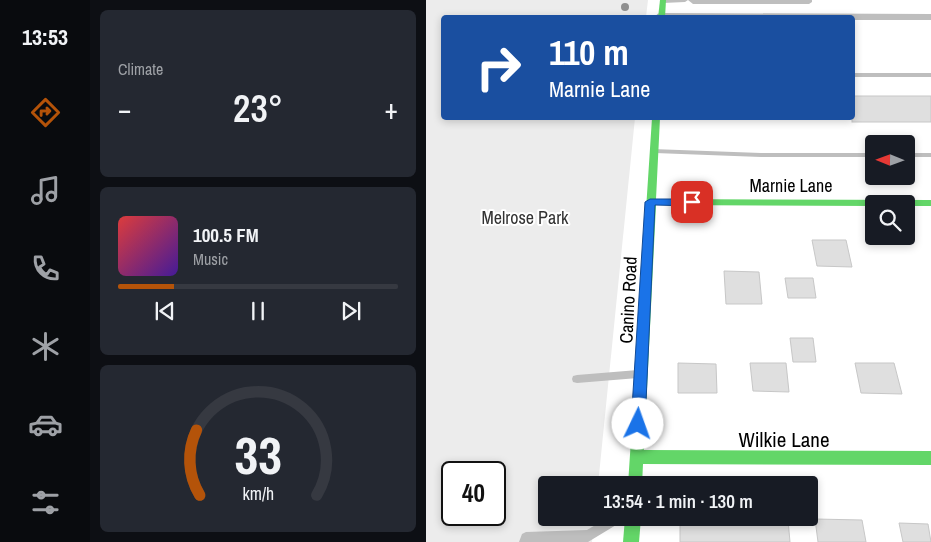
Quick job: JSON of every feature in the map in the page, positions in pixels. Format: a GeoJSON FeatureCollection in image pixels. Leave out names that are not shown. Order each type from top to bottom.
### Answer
{"type":"FeatureCollection","features":[{"type":"Feature","properties":{"kind":"street"},"geometry":{"type":"LineString","coordinates":[[661,15],[663,0]]}},
{"type":"Feature","properties":{"kind":"street"},"geometry":{"type":"LineString","coordinates":[[855,17],[931,17]]}},
{"type":"Feature","properties":{"kind":"street","name":"Canino Road"},"geometry":{"type":"LineString","coordinates":[[635,476],[656,120]]}},
{"type":"Feature","properties":{"kind":"street","name":"Marnie Lane"},"geometry":{"type":"LineString","coordinates":[[650,202],[931,203]]}},
{"type":"Feature","properties":{"kind":"street","name":"Wilkie Lane"},"geometry":{"type":"LineString","coordinates":[[636,457],[931,458]]}},
{"type":"Feature","properties":{"kind":"street"},"geometry":{"type":"LineString","coordinates":[[631,542],[632,526]]}},
{"type":"Feature","properties":{"kind":"lane"},"geometry":{"type":"LineString","coordinates":[[663,0],[685,0]]}},
{"type":"Feature","properties":{"kind":"lane"},"geometry":{"type":"LineString","coordinates":[[690,0],[693,2],[752,3],[809,2],[809,0]]}},
{"type":"Feature","properties":{"kind":"lane"},"geometry":{"type":"LineString","coordinates":[[855,75],[931,75]]}},
{"type":"Feature","properties":{"kind":"lane"},"geometry":{"type":"LineString","coordinates":[[654,151],[761,155],[865,155]]}},
{"type":"Feature","properties":{"kind":"lane"},"geometry":{"type":"LineString","coordinates":[[915,155],[931,155]]}},
{"type":"Feature","properties":{"kind":"lane"},"geometry":{"type":"LineString","coordinates":[[577,380],[641,374]]}},
{"type":"Feature","properties":{"kind":"lane"},"geometry":{"type":"LineString","coordinates":[[525,542],[526,538],[588,536],[604,526]]}},
{"type":"Feature","properties":{"kind":"green space","name":"Melrose Park"},"geometry":{"type":"Polygon","coordinates":[[[426,0],[648,0],[646,15],[441,15],[441,120],[635,120],[599,476],[538,476],[538,526],[593,526],[592,542],[426,542],[426,0]]]}},
{"type":"Feature","properties":{"kind":"building"},"geometry":{"type":"Polygon","coordinates":[[[855,96],[931,96],[931,122],[852,122],[852,120],[855,120],[855,96]]]}},
{"type":"Feature","properties":{"kind":"building"},"geometry":{"type":"Polygon","coordinates":[[[812,240],[846,240],[852,267],[817,266],[812,240]]]}},
{"type":"Feature","properties":{"kind":"building"},"geometry":{"type":"Polygon","coordinates":[[[724,271],[759,272],[762,304],[726,304],[724,271]]]}},
{"type":"Feature","properties":{"kind":"building"},"geometry":{"type":"Polygon","coordinates":[[[785,278],[813,278],[816,298],[788,298],[785,278]]]}},
{"type":"Feature","properties":{"kind":"building"},"geometry":{"type":"Polygon","coordinates":[[[790,338],[813,338],[816,362],[793,362],[790,338]]]}},
{"type":"Feature","properties":{"kind":"building"},"geometry":{"type":"Polygon","coordinates":[[[678,363],[716,364],[717,393],[678,393],[678,363]]]}},
{"type":"Feature","properties":{"kind":"building"},"geometry":{"type":"Polygon","coordinates":[[[750,363],[786,363],[789,392],[753,391],[750,363]]]}},
{"type":"Feature","properties":{"kind":"building"},"geometry":{"type":"Polygon","coordinates":[[[855,363],[894,363],[902,394],[861,393],[855,363]]]}},
{"type":"Feature","properties":{"kind":"building"},"geometry":{"type":"Polygon","coordinates":[[[818,519],[862,520],[866,542],[818,542],[816,526],[818,526],[818,519]]]}},
{"type":"Feature","properties":{"kind":"building"},"geometry":{"type":"Polygon","coordinates":[[[899,523],[928,524],[931,542],[903,542],[899,523]]]}},
{"type":"Feature","properties":{"kind":"building"},"geometry":{"type":"Polygon","coordinates":[[[680,526],[789,526],[790,542],[680,542],[680,526]]]}},
{"type":"Feature","properties":{"kind":"traffic: fast"},"geometry":{"type":"LineString","coordinates":[[661,15],[663,0]]}},
{"type":"Feature","properties":{"kind":"traffic: fast"},"geometry":{"type":"LineString","coordinates":[[636,476],[656,120]]}},
{"type":"Feature","properties":{"kind":"traffic: fast"},"geometry":{"type":"LineString","coordinates":[[651,202],[931,203]]}},
{"type":"Feature","properties":{"kind":"traffic: fast"},"geometry":{"type":"LineString","coordinates":[[636,457],[931,458]]}},
{"type":"Feature","properties":{"kind":"traffic: fast"},"geometry":{"type":"LineString","coordinates":[[631,542],[632,526]]}},
{"type":"Feature","properties":{"kind":"route"},"geometry":{"type":"LineString","coordinates":[[638,424],[650,202],[692,202]]}}]}
